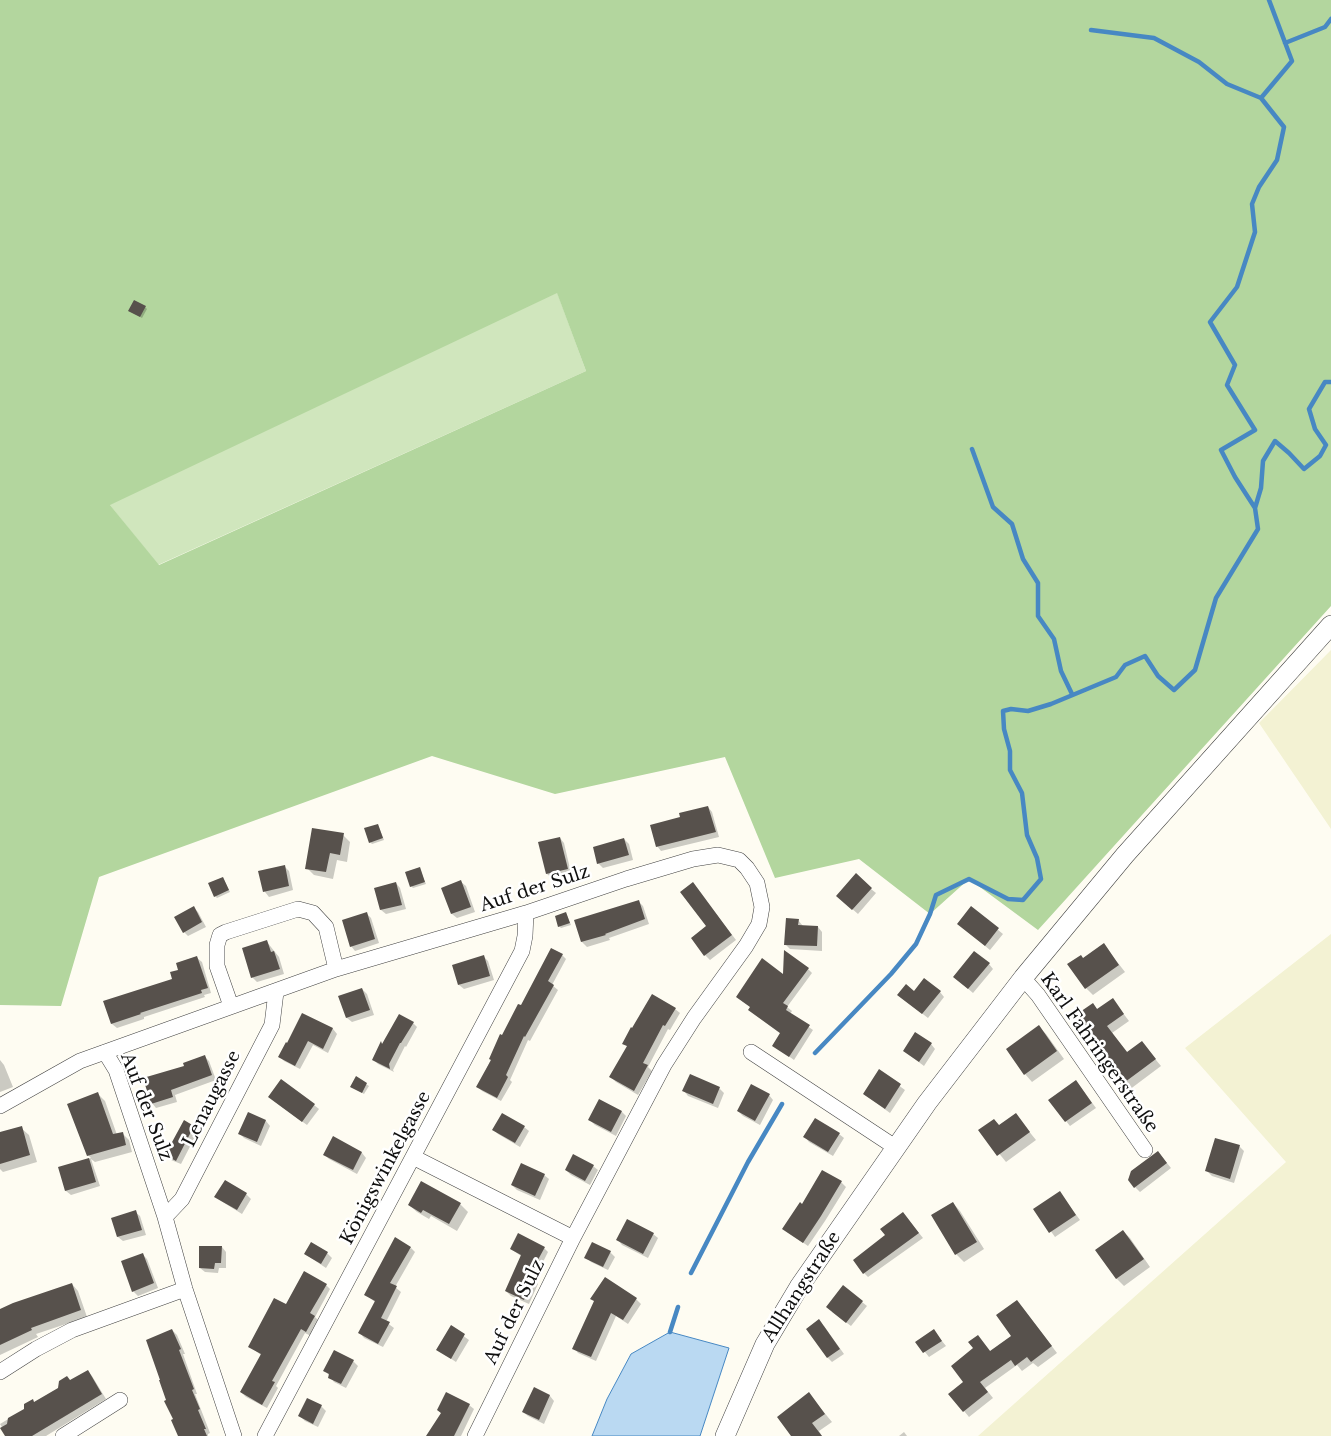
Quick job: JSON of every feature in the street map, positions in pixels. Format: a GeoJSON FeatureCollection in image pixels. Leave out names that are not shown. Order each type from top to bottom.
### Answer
{"type":"FeatureCollection","features":[{"type":"Feature","properties":{"kind":"street","name":"Allhangstraße"},"geometry":{"type":"LineString","coordinates":[[725,1436],[765,1344],[799,1287],[895,1147],[1023,978],[1125,855],[1331,625]]}},
{"type":"Feature","properties":{"kind":"street","name":"Auf der Sulz"},"geometry":{"type":"LineString","coordinates":[[234,1436],[185,1289],[165,1217],[116,1070],[105,1052],[336,969],[526,913],[626,879],[693,859],[718,855],[738,860],[747,868],[757,883],[762,907],[759,924],[746,946],[694,1018],[664,1065],[573,1238],[475,1436]]}},
{"type":"Feature","properties":{"kind":"street"},"geometry":{"type":"LineString","coordinates":[[231,1006],[217,966],[217,945],[220,935],[226,932],[298,909],[313,913],[326,927],[336,969]]}},
{"type":"Feature","properties":{"kind":"street","name":"Königswinkelgasse"},"geometry":{"type":"LineString","coordinates":[[266,1436],[522,951],[526,913]]}},
{"type":"Feature","properties":{"kind":"street","name":"Karl Fahringerstraße"},"geometry":{"type":"LineString","coordinates":[[1023,978],[1038,995],[1145,1150]]}},
{"type":"Feature","properties":{"kind":"street","name":"Lenaugasse"},"geometry":{"type":"LineString","coordinates":[[165,1217],[182,1199],[272,1025],[276,992]]}},
{"type":"Feature","properties":{"kind":"street"},"geometry":{"type":"LineString","coordinates":[[0,1106],[80,1061],[105,1052]]}},
{"type":"Feature","properties":{"kind":"street"},"geometry":{"type":"LineString","coordinates":[[751,1052],[895,1147]]}},
{"type":"Feature","properties":{"kind":"street"},"geometry":{"type":"LineString","coordinates":[[413,1157],[573,1238]]}},
{"type":"Feature","properties":{"kind":"street"},"geometry":{"type":"LineString","coordinates":[[0,1372],[36,1349],[72,1330],[185,1289]]}},
{"type":"Feature","properties":{"kind":"street"},"geometry":{"type":"LineString","coordinates":[[63,1436],[120,1400]]}},
{"type":"Feature","properties":{"kind":"green space"},"geometry":{"type":"Polygon","coordinates":[[[0,0],[1331,0],[1331,606],[1038,930],[969,879],[930,914],[859,859],[775,878],[725,757],[555,794],[432,756],[99,877],[61,1006],[0,1005],[0,0]],[[557,293],[110,505],[159,565],[586,371],[557,293]]]}},
{"type":"Feature","properties":{"kind":"green space"},"geometry":{"type":"Polygon","coordinates":[[[557,292],[586,371],[158,565],[109,504],[557,292]]]}},
{"type":"Feature","properties":{"kind":"green space"},"geometry":{"type":"Polygon","coordinates":[[[1331,650],[1331,829],[1259,723],[1331,650]]]}},
{"type":"Feature","properties":{"kind":"green space"},"geometry":{"type":"Polygon","coordinates":[[[1331,934],[1331,1436],[978,1436],[1286,1162],[1185,1048],[1331,934]]]}},
{"type":"Feature","properties":{"kind":"water"},"geometry":{"type":"Polygon","coordinates":[[[670,1332],[729,1348],[700,1436],[592,1436],[607,1399],[631,1354],[670,1332]]]}},
{"type":"Feature","properties":{"kind":"building"},"geometry":{"type":"Polygon","coordinates":[[[134,300],[146,306],[140,317],[128,311],[134,300]]]}},
{"type":"Feature","properties":{"kind":"building"},"geometry":{"type":"Polygon","coordinates":[[[708,806],[716,832],[656,847],[650,825],[680,817],[679,813],[708,806]]]}},
{"type":"Feature","properties":{"kind":"building"},"geometry":{"type":"Polygon","coordinates":[[[378,824],[383,838],[369,843],[364,828],[378,824]]]}},
{"type":"Feature","properties":{"kind":"building"},"geometry":{"type":"Polygon","coordinates":[[[312,828],[344,833],[340,855],[330,853],[326,872],[305,869],[312,828]]]}},
{"type":"Feature","properties":{"kind":"building"},"geometry":{"type":"Polygon","coordinates":[[[560,837],[568,869],[546,874],[538,842],[560,837]]]}},
{"type":"Feature","properties":{"kind":"building"},"geometry":{"type":"Polygon","coordinates":[[[624,838],[629,855],[597,864],[593,847],[624,838]]]}},
{"type":"Feature","properties":{"kind":"building"},"geometry":{"type":"Polygon","coordinates":[[[285,865],[289,886],[263,892],[258,871],[285,865]]]}},
{"type":"Feature","properties":{"kind":"building"},"geometry":{"type":"Polygon","coordinates":[[[420,867],[425,882],[410,887],[405,872],[420,867]]]}},
{"type":"Feature","properties":{"kind":"building"},"geometry":{"type":"Polygon","coordinates":[[[856,873],[872,888],[852,910],[836,896],[856,873]]]}},
{"type":"Feature","properties":{"kind":"building"},"geometry":{"type":"Polygon","coordinates":[[[223,877],[229,890],[214,897],[208,883],[223,877]]]}},
{"type":"Feature","properties":{"kind":"building"},"geometry":{"type":"Polygon","coordinates":[[[461,880],[471,907],[451,914],[441,888],[461,880]]]}},
{"type":"Feature","properties":{"kind":"building"},"geometry":{"type":"Polygon","coordinates":[[[396,882],[402,905],[380,910],[374,888],[396,882]]]}},
{"type":"Feature","properties":{"kind":"building"},"geometry":{"type":"Polygon","coordinates":[[[693,882],[732,935],[704,956],[691,938],[706,926],[680,892],[693,882]]]}},
{"type":"Feature","properties":{"kind":"building"},"geometry":{"type":"Polygon","coordinates":[[[639,900],[645,919],[606,935],[581,942],[574,920],[639,900]]]}},
{"type":"Feature","properties":{"kind":"building"},"geometry":{"type":"Polygon","coordinates":[[[194,906],[202,922],[183,933],[174,917],[194,906]]]}},
{"type":"Feature","properties":{"kind":"building"},"geometry":{"type":"Polygon","coordinates":[[[971,906],[999,928],[985,946],[957,924],[971,906]]]}},
{"type":"Feature","properties":{"kind":"building"},"geometry":{"type":"Polygon","coordinates":[[[367,912],[375,939],[350,947],[342,920],[367,912]]]}},
{"type":"Feature","properties":{"kind":"building"},"geometry":{"type":"Polygon","coordinates":[[[566,912],[570,923],[558,927],[555,916],[566,912]]]}},
{"type":"Feature","properties":{"kind":"building"},"geometry":{"type":"Polygon","coordinates":[[[786,918],[799,919],[798,925],[818,926],[817,946],[784,945],[786,918]]]}},
{"type":"Feature","properties":{"kind":"building"},"geometry":{"type":"Polygon","coordinates":[[[267,940],[271,952],[274,951],[280,969],[251,978],[242,948],[267,940]]]}},
{"type":"Feature","properties":{"kind":"building"},"geometry":{"type":"Polygon","coordinates":[[[1104,943],[1119,965],[1085,989],[1067,964],[1081,955],[1083,958],[1104,943]]]}},
{"type":"Feature","properties":{"kind":"building"},"geometry":{"type":"Polygon","coordinates":[[[551,948],[563,954],[548,981],[554,985],[524,1036],[506,1075],[508,1077],[497,1098],[476,1087],[491,1060],[489,1059],[500,1034],[502,1035],[518,1004],[521,1005],[551,948]]]}},
{"type":"Feature","properties":{"kind":"building"},"geometry":{"type":"Polygon","coordinates":[[[784,950],[809,968],[783,1003],[788,1006],[786,1010],[810,1025],[789,1057],[772,1046],[780,1033],[748,1010],[750,1007],[736,997],[762,958],[783,974],[784,950]]]}},
{"type":"Feature","properties":{"kind":"building"},"geometry":{"type":"Polygon","coordinates":[[[974,951],[990,963],[968,989],[953,977],[974,951]]]}},
{"type":"Feature","properties":{"kind":"building"},"geometry":{"type":"Polygon","coordinates":[[[484,955],[490,976],[458,985],[452,965],[484,955]]]}},
{"type":"Feature","properties":{"kind":"building"},"geometry":{"type":"Polygon","coordinates":[[[197,956],[208,988],[201,990],[202,993],[111,1024],[103,1001],[172,979],[170,972],[178,970],[176,963],[197,956]]]}},
{"type":"Feature","properties":{"kind":"building"},"geometry":{"type":"Polygon","coordinates":[[[924,978],[941,991],[922,1014],[897,995],[906,984],[914,991],[924,978]]]}},
{"type":"Feature","properties":{"kind":"building"},"geometry":{"type":"Polygon","coordinates":[[[362,988],[370,1010],[346,1018],[338,996],[362,988]]]}},
{"type":"Feature","properties":{"kind":"building"},"geometry":{"type":"Polygon","coordinates":[[[652,994],[676,1008],[665,1026],[663,1025],[643,1063],[648,1065],[634,1091],[609,1077],[627,1046],[622,1044],[652,994]]]}},
{"type":"Feature","properties":{"kind":"building"},"geometry":{"type":"Polygon","coordinates":[[[1113,998],[1124,1014],[1107,1026],[1127,1052],[1142,1041],[1156,1059],[1121,1085],[1100,1055],[1104,1052],[1077,1014],[1093,1003],[1097,1009],[1113,998]]]}},
{"type":"Feature","properties":{"kind":"building"},"geometry":{"type":"Polygon","coordinates":[[[302,1013],[333,1028],[323,1049],[308,1041],[295,1066],[278,1057],[302,1013]]]}},
{"type":"Feature","properties":{"kind":"building"},"geometry":{"type":"Polygon","coordinates":[[[399,1014],[414,1022],[389,1064],[390,1069],[372,1060],[381,1041],[382,1044],[399,1014]]]}},
{"type":"Feature","properties":{"kind":"building"},"geometry":{"type":"Polygon","coordinates":[[[1039,1025],[1057,1051],[1024,1075],[1006,1049],[1039,1025]]]}},
{"type":"Feature","properties":{"kind":"building"},"geometry":{"type":"Polygon","coordinates":[[[915,1032],[932,1043],[919,1062],[903,1051],[915,1032]]]}},
{"type":"Feature","properties":{"kind":"building"},"geometry":{"type":"Polygon","coordinates":[[[205,1055],[212,1075],[171,1090],[173,1097],[151,1104],[143,1078],[184,1066],[183,1063],[205,1055]]]}},
{"type":"Feature","properties":{"kind":"building"},"geometry":{"type":"Polygon","coordinates":[[[879,1069],[901,1084],[885,1109],[863,1094],[879,1069]]]}},
{"type":"Feature","properties":{"kind":"building"},"geometry":{"type":"Polygon","coordinates":[[[690,1074],[720,1087],[713,1104],[682,1091],[690,1074]]]}},
{"type":"Feature","properties":{"kind":"building"},"geometry":{"type":"Polygon","coordinates":[[[356,1076],[367,1083],[362,1093],[350,1087],[356,1076]]]}},
{"type":"Feature","properties":{"kind":"building"},"geometry":{"type":"Polygon","coordinates":[[[281,1079],[315,1104],[302,1122],[268,1097],[281,1079]]]}},
{"type":"Feature","properties":{"kind":"building"},"geometry":{"type":"Polygon","coordinates":[[[1076,1080],[1092,1103],[1065,1122],[1048,1100],[1076,1080]]]}},
{"type":"Feature","properties":{"kind":"building"},"geometry":{"type":"Polygon","coordinates":[[[751,1084],[770,1094],[755,1121],[737,1111],[751,1084]]]}},
{"type":"Feature","properties":{"kind":"building"},"geometry":{"type":"Polygon","coordinates":[[[98,1092],[113,1134],[123,1132],[126,1145],[87,1156],[67,1104],[98,1092]]]}},
{"type":"Feature","properties":{"kind":"building"},"geometry":{"type":"Polygon","coordinates":[[[599,1099],[622,1111],[611,1132],[588,1120],[599,1099]]]}},
{"type":"Feature","properties":{"kind":"building"},"geometry":{"type":"Polygon","coordinates":[[[248,1112],[266,1120],[257,1142],[238,1134],[248,1112]]]}},
{"type":"Feature","properties":{"kind":"building"},"geometry":{"type":"Polygon","coordinates":[[[502,1113],[525,1126],[515,1143],[492,1130],[502,1113]]]}},
{"type":"Feature","properties":{"kind":"building"},"geometry":{"type":"Polygon","coordinates":[[[1016,1113],[1030,1132],[997,1156],[978,1130],[994,1119],[999,1125],[1016,1113]]]}},
{"type":"Feature","properties":{"kind":"building"},"geometry":{"type":"Polygon","coordinates":[[[815,1118],[840,1133],[828,1152],[803,1137],[815,1118]]]}},
{"type":"Feature","properties":{"kind":"building"},"geometry":{"type":"Polygon","coordinates":[[[184,1120],[194,1126],[176,1161],[165,1155],[184,1120]]]}},
{"type":"Feature","properties":{"kind":"building"},"geometry":{"type":"Polygon","coordinates":[[[22,1126],[30,1155],[0,1164],[0,1132],[22,1126]]]}},
{"type":"Feature","properties":{"kind":"building"},"geometry":{"type":"Polygon","coordinates":[[[333,1136],[362,1152],[353,1170],[323,1155],[333,1136]]]}},
{"type":"Feature","properties":{"kind":"building"},"geometry":{"type":"Polygon","coordinates":[[[1215,1138],[1240,1145],[1230,1179],[1205,1171],[1215,1138]]]}},
{"type":"Feature","properties":{"kind":"building"},"geometry":{"type":"Polygon","coordinates":[[[1158,1151],[1167,1163],[1134,1188],[1128,1180],[1131,1171],[1158,1151]]]}},
{"type":"Feature","properties":{"kind":"building"},"geometry":{"type":"Polygon","coordinates":[[[573,1154],[594,1165],[585,1181],[565,1170],[573,1154]]]}},
{"type":"Feature","properties":{"kind":"building"},"geometry":{"type":"Polygon","coordinates":[[[89,1158],[96,1182],[65,1191],[58,1167],[89,1158]]]}},
{"type":"Feature","properties":{"kind":"building"},"geometry":{"type":"Polygon","coordinates":[[[521,1163],[545,1174],[535,1196],[511,1185],[521,1163]]]}},
{"type":"Feature","properties":{"kind":"building"},"geometry":{"type":"Polygon","coordinates":[[[822,1170],[842,1181],[803,1243],[782,1229],[800,1202],[802,1204],[822,1170]]]}},
{"type":"Feature","properties":{"kind":"building"},"geometry":{"type":"Polygon","coordinates":[[[225,1180],[247,1193],[237,1210],[214,1197],[225,1180]]]}},
{"type":"Feature","properties":{"kind":"building"},"geometry":{"type":"Polygon","coordinates":[[[421,1181],[461,1203],[449,1224],[423,1210],[421,1213],[408,1205],[421,1181]]]}},
{"type":"Feature","properties":{"kind":"building"},"geometry":{"type":"Polygon","coordinates":[[[1060,1191],[1076,1215],[1049,1233],[1033,1209],[1060,1191]]]}},
{"type":"Feature","properties":{"kind":"building"},"geometry":{"type":"Polygon","coordinates":[[[953,1202],[977,1242],[955,1255],[931,1215],[953,1202]]]}},
{"type":"Feature","properties":{"kind":"building"},"geometry":{"type":"Polygon","coordinates":[[[136,1210],[142,1230],[117,1237],[111,1218],[136,1210]]]}},
{"type":"Feature","properties":{"kind":"building"},"geometry":{"type":"Polygon","coordinates":[[[903,1212],[919,1233],[863,1274],[853,1260],[885,1235],[880,1229],[903,1212]]]}},
{"type":"Feature","properties":{"kind":"building"},"geometry":{"type":"Polygon","coordinates":[[[627,1219],[654,1233],[643,1254],[616,1240],[627,1219]]]}},
{"type":"Feature","properties":{"kind":"building"},"geometry":{"type":"Polygon","coordinates":[[[1123,1230],[1144,1259],[1116,1279],[1095,1250],[1123,1230]]]}},
{"type":"Feature","properties":{"kind":"building"},"geometry":{"type":"Polygon","coordinates":[[[518,1233],[545,1247],[529,1276],[534,1278],[524,1300],[505,1291],[521,1255],[510,1249],[518,1233]]]}},
{"type":"Feature","properties":{"kind":"building"},"geometry":{"type":"Polygon","coordinates":[[[395,1237],[411,1247],[390,1283],[397,1286],[381,1318],[390,1322],[378,1344],[358,1333],[375,1301],[364,1295],[395,1237]]]}},
{"type":"Feature","properties":{"kind":"building"},"geometry":{"type":"Polygon","coordinates":[[[311,1242],[328,1252],[321,1264],[304,1254],[311,1242]]]}},
{"type":"Feature","properties":{"kind":"building"},"geometry":{"type":"Polygon","coordinates":[[[592,1242],[611,1251],[603,1267],[584,1258],[592,1242]]]}},
{"type":"Feature","properties":{"kind":"building"},"geometry":{"type":"Polygon","coordinates":[[[199,1246],[222,1246],[221,1263],[215,1263],[214,1269],[199,1268],[199,1246]]]}},
{"type":"Feature","properties":{"kind":"building"},"geometry":{"type":"Polygon","coordinates":[[[143,1253],[154,1283],[132,1292],[121,1261],[143,1253]]]}},
{"type":"Feature","properties":{"kind":"building"},"geometry":{"type":"Polygon","coordinates":[[[304,1271],[327,1284],[310,1313],[315,1316],[306,1332],[301,1329],[272,1381],[275,1382],[262,1405],[240,1392],[261,1354],[248,1347],[274,1298],[286,1304],[304,1271]]]}},
{"type":"Feature","properties":{"kind":"building"},"geometry":{"type":"Polygon","coordinates":[[[605,1277],[637,1298],[623,1320],[611,1313],[591,1357],[572,1349],[594,1301],[590,1299],[605,1277]]]}},
{"type":"Feature","properties":{"kind":"building"},"geometry":{"type":"Polygon","coordinates":[[[72,1283],[81,1310],[31,1328],[32,1330],[0,1345],[0,1309],[72,1283]]]}},
{"type":"Feature","properties":{"kind":"building"},"geometry":{"type":"Polygon","coordinates":[[[843,1285],[863,1301],[846,1323],[826,1307],[843,1285]]]}},
{"type":"Feature","properties":{"kind":"building"},"geometry":{"type":"Polygon","coordinates":[[[1017,1300],[1052,1346],[1031,1362],[1027,1357],[1015,1366],[1011,1360],[980,1382],[988,1392],[963,1412],[948,1394],[963,1382],[951,1366],[973,1348],[968,1342],[978,1335],[990,1351],[1011,1336],[996,1315],[1017,1300]]]}},
{"type":"Feature","properties":{"kind":"building"},"geometry":{"type":"Polygon","coordinates":[[[819,1319],[840,1349],[827,1358],[806,1329],[819,1319]]]}},
{"type":"Feature","properties":{"kind":"building"},"geometry":{"type":"Polygon","coordinates":[[[451,1325],[465,1334],[451,1359],[436,1350],[451,1325]]]}},
{"type":"Feature","properties":{"kind":"building"},"geometry":{"type":"Polygon","coordinates":[[[172,1329],[181,1349],[179,1350],[194,1389],[192,1390],[200,1409],[198,1410],[207,1436],[178,1436],[171,1420],[173,1419],[164,1401],[166,1400],[146,1340],[172,1329]]]}},
{"type":"Feature","properties":{"kind":"building"},"geometry":{"type":"Polygon","coordinates":[[[934,1329],[942,1341],[923,1353],[915,1342],[934,1329]]]}},
{"type":"Feature","properties":{"kind":"building"},"geometry":{"type":"Polygon","coordinates":[[[334,1350],[354,1360],[341,1384],[328,1378],[329,1374],[323,1371],[334,1350]]]}},
{"type":"Feature","properties":{"kind":"building"},"geometry":{"type":"Polygon","coordinates":[[[88,1370],[102,1394],[32,1436],[5,1436],[0,1428],[7,1424],[8,1418],[24,1409],[24,1404],[33,1399],[34,1402],[58,1388],[59,1381],[67,1376],[70,1380],[88,1370]]]}},
{"type":"Feature","properties":{"kind":"building"},"geometry":{"type":"Polygon","coordinates":[[[534,1387],[550,1395],[539,1420],[522,1412],[534,1387]]]}},
{"type":"Feature","properties":{"kind":"building"},"geometry":{"type":"Polygon","coordinates":[[[446,1392],[470,1404],[454,1436],[426,1436],[441,1413],[437,1410],[446,1392]]]}},
{"type":"Feature","properties":{"kind":"building"},"geometry":{"type":"Polygon","coordinates":[[[809,1392],[825,1414],[812,1423],[822,1436],[791,1436],[777,1417],[809,1392]]]}},
{"type":"Feature","properties":{"kind":"building"},"geometry":{"type":"Polygon","coordinates":[[[307,1398],[322,1405],[313,1424],[298,1416],[307,1398]]]}},
{"type":"Feature","properties":{"kind":"waterway"},"geometry":{"type":"LineString","coordinates":[[815,1053],[891,974],[916,944],[930,914],[936,895],[969,879],[1008,899],[1023,900],[1041,879],[1037,858],[1027,835],[1022,793],[1010,770],[1010,751],[1004,729],[1003,711],[1011,709],[1028,711],[1051,704],[1116,677],[1125,665],[1145,656],[1158,676],[1174,690],[1195,670],[1216,598],[1258,529],[1255,508],[1235,477],[1221,450],[1255,430],[1227,385],[1235,365],[1210,322],[1237,287],[1255,232],[1252,204],[1259,187],[1277,160],[1284,127],[1261,98],[1292,61],[1269,0]]}},
{"type":"Feature","properties":{"kind":"waterway"},"geometry":{"type":"LineString","coordinates":[[1285,43],[1325,27],[1331,19]]}},
{"type":"Feature","properties":{"kind":"waterway"},"geometry":{"type":"LineString","coordinates":[[1091,30],[1154,38],[1199,62],[1227,84],[1261,98]]}},
{"type":"Feature","properties":{"kind":"waterway"},"geometry":{"type":"LineString","coordinates":[[1255,508],[1261,488],[1263,461],[1275,441],[1304,469],[1320,456],[1326,445],[1315,429],[1309,409],[1325,382],[1331,382]]}},
{"type":"Feature","properties":{"kind":"waterway"},"geometry":{"type":"LineString","coordinates":[[972,449],[993,507],[1012,524],[1023,559],[1038,583],[1038,616],[1054,639],[1061,671],[1072,694]]}},
{"type":"Feature","properties":{"kind":"waterway"},"geometry":{"type":"LineString","coordinates":[[691,1273],[748,1162],[782,1104]]}},
{"type":"Feature","properties":{"kind":"waterway"},"geometry":{"type":"LineString","coordinates":[[670,1332],[678,1307]]}}]}
